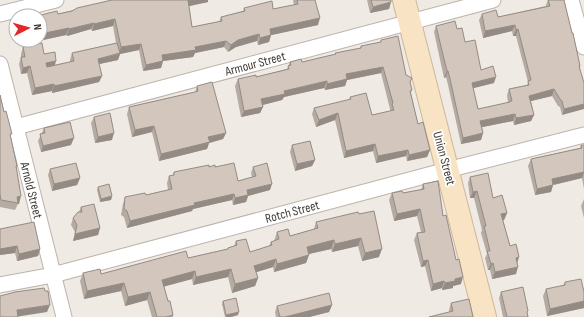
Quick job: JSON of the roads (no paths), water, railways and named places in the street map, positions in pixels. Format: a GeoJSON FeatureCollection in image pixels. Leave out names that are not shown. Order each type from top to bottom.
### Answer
{"type":"FeatureCollection","features":[{"type":"Feature","properties":{"kind":"main road","name":"Union Street"},"geometry":{"type":"LineString","coordinates":[[404,0],[485,317]]}},
{"type":"Feature","properties":{"kind":"street"},"geometry":{"type":"LineString","coordinates":[[0,14],[56,0]]}},
{"type":"Feature","properties":{"kind":"street","name":"Armour Street"},"geometry":{"type":"LineString","coordinates":[[16,127],[494,0]]}},
{"type":"Feature","properties":{"kind":"street"},"geometry":{"type":"LineString","coordinates":[[571,0],[584,47]]}},
{"type":"Feature","properties":{"kind":"street","name":"Arnold Street"},"geometry":{"type":"LineString","coordinates":[[0,64],[64,317]]}},
{"type":"Feature","properties":{"kind":"street","name":"Rotch Street"},"geometry":{"type":"LineString","coordinates":[[0,285],[54,275],[584,135]]}}]}
